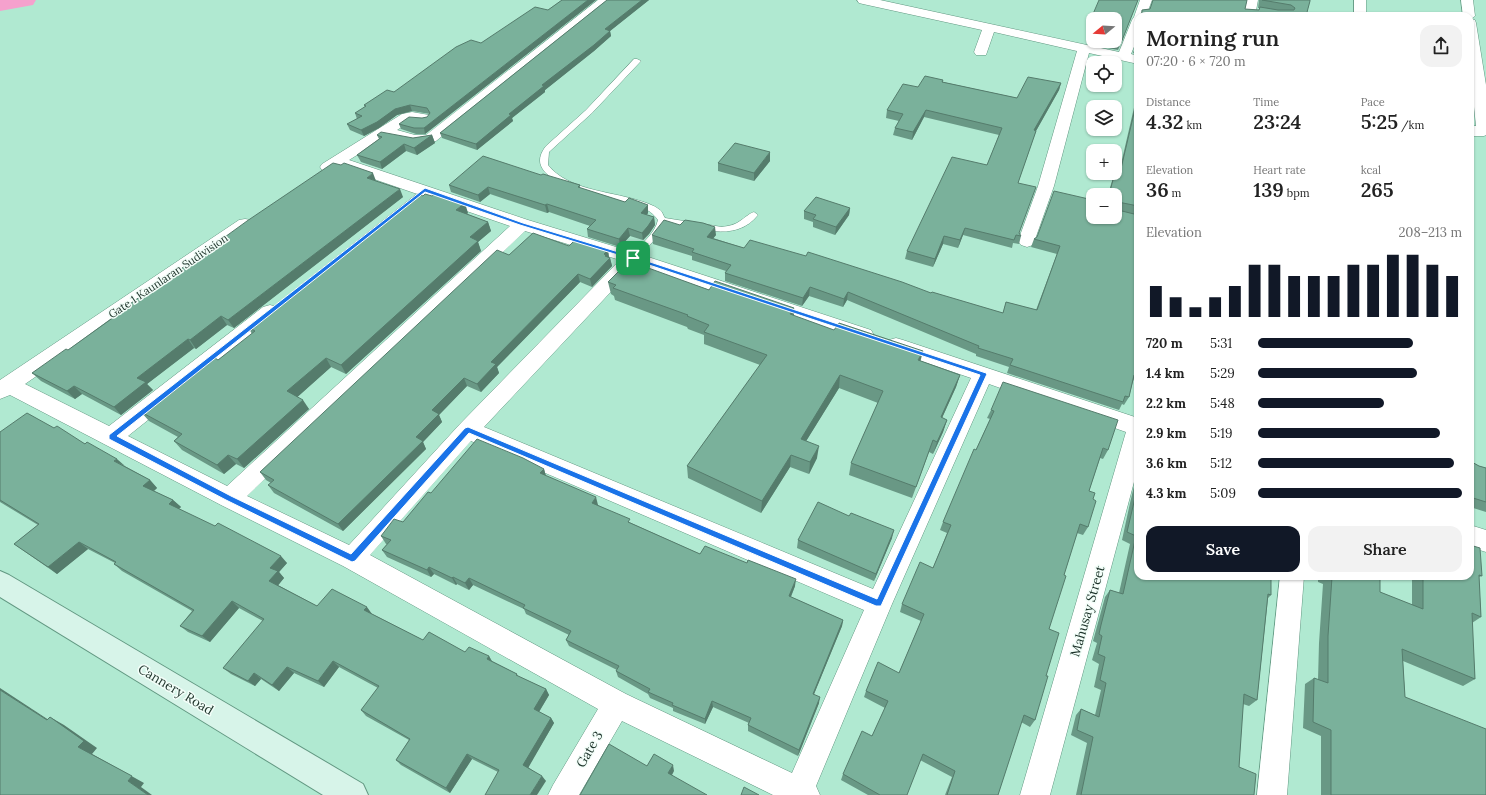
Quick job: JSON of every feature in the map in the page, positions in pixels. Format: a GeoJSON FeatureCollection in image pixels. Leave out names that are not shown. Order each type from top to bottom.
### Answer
{"type":"FeatureCollection","features":[{"type":"Feature","properties":{"kind":"main road","name":"Cannery Road"},"geometry":{"type":"LineString","coordinates":[[0,583],[352,795]]}},
{"type":"Feature","properties":{"kind":"street"},"geometry":{"type":"LineString","coordinates":[[386,132],[414,140],[425,140],[431,138],[606,0]]}},
{"type":"Feature","properties":{"kind":"street"},"geometry":{"type":"LineString","coordinates":[[862,0],[1134,59]]}},
{"type":"Feature","properties":{"kind":"street"},"geometry":{"type":"LineString","coordinates":[[1142,12],[1146,0]]}},
{"type":"Feature","properties":{"kind":"street"},"geometry":{"type":"LineString","coordinates":[[1360,0],[1360,12]]}},
{"type":"Feature","properties":{"kind":"street"},"geometry":{"type":"LineString","coordinates":[[1467,0],[1468,12]]}},
{"type":"Feature","properties":{"kind":"street"},"geometry":{"type":"LineString","coordinates":[[981,52],[989,27]]}},
{"type":"Feature","properties":{"kind":"street"},"geometry":{"type":"LineString","coordinates":[[1124,56],[1134,30]]}},
{"type":"Feature","properties":{"kind":"street"},"geometry":{"type":"LineString","coordinates":[[1474,42],[1484,132],[1474,131]]}},
{"type":"Feature","properties":{"kind":"street"},"geometry":{"type":"LineString","coordinates":[[1027,241],[1046,186],[1084,48]]}},
{"type":"Feature","properties":{"kind":"street"},"geometry":{"type":"LineString","coordinates":[[316,175],[377,135],[386,132],[408,116],[414,115],[424,118]]}},
{"type":"Feature","properties":{"kind":"street"},"geometry":{"type":"LineString","coordinates":[[336,161],[522,224],[633,258],[984,374],[1134,426]]}},
{"type":"Feature","properties":{"kind":"street"},"geometry":{"type":"LineString","coordinates":[[406,205],[425,190]]}},
{"type":"Feature","properties":{"kind":"street","name":"Gate 1 Kaunlaran Sudivision"},"geometry":{"type":"LineString","coordinates":[[5,388],[258,215]]}},
{"type":"Feature","properties":{"kind":"street"},"geometry":{"type":"LineString","coordinates":[[229,498],[522,224]]}},
{"type":"Feature","properties":{"kind":"street"},"geometry":{"type":"LineString","coordinates":[[352,558],[468,430],[633,258]]}},
{"type":"Feature","properties":{"kind":"street"},"geometry":{"type":"LineString","coordinates":[[111,437],[280,303]]}},
{"type":"Feature","properties":{"kind":"street"},"geometry":{"type":"LineString","coordinates":[[5,388],[111,437],[229,498],[352,558],[616,704],[802,794],[879,604],[984,374]]}},
{"type":"Feature","properties":{"kind":"street"},"geometry":{"type":"LineString","coordinates":[[468,430],[879,604]]}},
{"type":"Feature","properties":{"kind":"street","name":"Mahusay Street"},"geometry":{"type":"LineString","coordinates":[[1035,795],[1134,441]]}},
{"type":"Feature","properties":{"kind":"street"},"geometry":{"type":"LineString","coordinates":[[1474,537],[1486,541]]}},
{"type":"Feature","properties":{"kind":"street"},"geometry":{"type":"LineString","coordinates":[[1272,795],[1292,580]]}},
{"type":"Feature","properties":{"kind":"street","name":"Gate 3"},"geometry":{"type":"LineString","coordinates":[[563,795],[616,704]]}},
{"type":"Feature","properties":{"kind":"lane"},"geometry":{"type":"LineString","coordinates":[[633,258],[660,227],[662,220],[660,215],[655,210],[640,204],[569,184],[556,178],[546,170],[543,161],[546,151],[587,113],[637,61]]}},
{"type":"Feature","properties":{"kind":"lane"},"geometry":{"type":"LineString","coordinates":[[662,220],[718,230],[738,227],[746,223],[754,215]]}},
{"type":"Feature","properties":{"kind":"building"},"geometry":{"type":"Polygon","coordinates":[[[562,0],[588,0],[424,128],[414,128],[399,124],[409,117],[422,118],[427,117],[430,113],[427,108],[410,105],[395,109],[377,122],[361,130],[347,124],[362,116],[355,113],[366,106],[364,105],[387,90],[394,92],[456,47],[471,40],[481,43],[535,7],[548,10],[562,0]]]}},
{"type":"Feature","properties":{"kind":"building"},"geometry":{"type":"Polygon","coordinates":[[[607,0],[642,0],[605,29],[610,31],[594,45],[542,85],[544,86],[509,114],[511,115],[476,144],[440,133],[607,0]]]}},
{"type":"Feature","properties":{"kind":"building"},"geometry":{"type":"Polygon","coordinates":[[[1099,0],[1138,0],[1122,40],[1122,12],[1094,12],[1099,0]]]}},
{"type":"Feature","properties":{"kind":"building"},"geometry":{"type":"Polygon","coordinates":[[[1153,0],[1247,0],[1245,9],[1259,10],[1260,7],[1278,10],[1294,10],[1295,8],[1291,5],[1262,0],[1310,0],[1307,12],[1142,12],[1142,10],[1150,9],[1153,0]]]}},
{"type":"Feature","properties":{"kind":"building"},"geometry":{"type":"Polygon","coordinates":[[[925,76],[943,80],[942,82],[1017,98],[1028,77],[1061,83],[1034,130],[1036,131],[1018,183],[1036,187],[1019,233],[1021,236],[1016,235],[1014,240],[965,228],[960,240],[944,236],[935,259],[907,251],[952,157],[987,165],[1002,128],[926,110],[913,132],[895,128],[903,114],[887,110],[903,84],[918,87],[925,76]]]}},
{"type":"Feature","properties":{"kind":"building"},"geometry":{"type":"Polygon","coordinates":[[[1134,113],[1134,205],[1122,203],[1122,188],[1111,188],[1113,180],[1122,180],[1122,164],[1134,113]]]}},
{"type":"Feature","properties":{"kind":"building"},"geometry":{"type":"Polygon","coordinates":[[[381,132],[413,138],[432,135],[414,148],[404,144],[380,162],[357,155],[382,137],[377,135],[381,132]]]}},
{"type":"Feature","properties":{"kind":"building"},"geometry":{"type":"Polygon","coordinates":[[[735,143],[770,152],[754,173],[718,163],[735,143]]]}},
{"type":"Feature","properties":{"kind":"building"},"geometry":{"type":"Polygon","coordinates":[[[483,156],[541,175],[543,174],[580,185],[578,187],[625,202],[629,198],[648,205],[641,213],[654,217],[642,233],[628,228],[619,239],[587,229],[596,220],[547,204],[545,205],[488,187],[478,195],[449,185],[483,156]]]}},
{"type":"Feature","properties":{"kind":"building"},"geometry":{"type":"Polygon","coordinates":[[[333,163],[341,165],[344,163],[373,173],[367,178],[400,189],[228,320],[221,316],[190,340],[188,339],[137,378],[146,382],[114,407],[74,386],[67,391],[32,373],[66,349],[68,350],[114,317],[113,316],[148,291],[149,292],[247,221],[333,163]]]}},
{"type":"Feature","properties":{"kind":"building"},"geometry":{"type":"Polygon","coordinates":[[[1054,191],[1086,198],[1086,224],[1122,224],[1122,211],[1134,214],[1134,375],[1129,397],[1125,396],[1123,402],[1010,365],[1013,359],[978,348],[979,346],[848,292],[844,299],[810,287],[803,298],[725,273],[731,265],[692,252],[694,249],[652,235],[664,220],[680,225],[685,220],[703,223],[715,227],[707,237],[744,248],[750,240],[806,256],[808,252],[902,282],[931,293],[932,292],[1003,313],[1006,302],[1037,310],[1060,246],[1034,239],[1037,237],[1054,191]]]}},
{"type":"Feature","properties":{"kind":"building"},"geometry":{"type":"Polygon","coordinates":[[[436,193],[465,203],[456,210],[488,222],[470,237],[478,241],[341,365],[326,358],[287,391],[303,400],[237,459],[228,455],[217,465],[174,441],[182,434],[141,412],[166,392],[170,394],[215,358],[218,360],[255,331],[248,327],[417,194],[432,196],[436,193]]]}},
{"type":"Feature","properties":{"kind":"building"},"geometry":{"type":"Polygon","coordinates":[[[816,197],[850,208],[836,227],[813,219],[816,215],[804,211],[816,197]]]}},
{"type":"Feature","properties":{"kind":"building"},"geometry":{"type":"Polygon","coordinates":[[[533,233],[569,246],[575,240],[608,250],[604,254],[610,258],[590,279],[578,274],[491,362],[496,364],[477,384],[464,378],[432,410],[439,414],[416,437],[423,441],[338,524],[268,485],[274,480],[260,472],[497,250],[509,255],[533,233]]]}},
{"type":"Feature","properties":{"kind":"building"},"geometry":{"type":"Polygon","coordinates":[[[629,261],[709,290],[715,281],[794,308],[790,314],[834,330],[839,323],[923,351],[918,360],[960,375],[941,417],[947,420],[937,442],[933,440],[916,487],[851,463],[883,391],[840,375],[801,439],[819,446],[810,462],[791,455],[762,501],[687,466],[767,355],[704,332],[709,325],[687,316],[688,315],[613,288],[616,285],[608,282],[629,261]]]}},
{"type":"Feature","properties":{"kind":"building"},"geometry":{"type":"Polygon","coordinates":[[[1003,382],[1118,420],[1108,450],[1103,448],[1089,491],[1095,493],[1093,499],[1096,501],[1088,527],[1080,524],[1064,575],[1066,576],[1049,629],[1059,633],[1035,720],[1024,715],[998,795],[947,795],[955,771],[923,754],[907,795],[880,795],[843,774],[862,731],[872,736],[888,701],[866,691],[878,662],[899,673],[924,614],[902,604],[920,562],[933,568],[951,525],[943,522],[974,449],[976,450],[994,411],[991,410],[1003,382]]]}},
{"type":"Feature","properties":{"kind":"building"},"geometry":{"type":"Polygon","coordinates":[[[27,413],[54,428],[57,426],[85,444],[87,442],[117,459],[114,461],[150,480],[143,486],[173,500],[169,504],[215,526],[218,523],[281,556],[270,568],[278,571],[269,581],[317,606],[332,589],[367,607],[364,610],[423,640],[429,632],[465,652],[469,647],[489,656],[487,659],[517,674],[516,675],[546,689],[534,709],[551,718],[523,765],[542,776],[530,795],[485,795],[499,770],[467,754],[446,788],[396,760],[410,739],[361,710],[379,686],[333,661],[318,681],[287,667],[272,685],[254,673],[248,681],[223,668],[264,619],[232,601],[202,636],[180,626],[194,610],[114,564],[116,562],[79,542],[48,567],[14,544],[39,524],[0,500],[0,432],[27,413]]]}},
{"type":"Feature","properties":{"kind":"building"},"geometry":{"type":"Polygon","coordinates":[[[477,439],[523,458],[544,469],[540,473],[596,497],[592,503],[630,519],[628,522],[700,554],[705,546],[747,563],[748,560],[796,579],[789,596],[843,620],[813,694],[820,697],[799,750],[748,725],[751,718],[712,701],[705,719],[672,705],[673,703],[648,692],[650,689],[616,671],[619,666],[566,640],[571,631],[523,608],[525,605],[469,578],[465,583],[429,567],[427,570],[382,550],[391,540],[381,536],[394,519],[403,522],[428,492],[431,493],[477,439]]]}},
{"type":"Feature","properties":{"kind":"building"},"geometry":{"type":"Polygon","coordinates":[[[1474,463],[1486,468],[1486,502],[1474,498],[1474,463]]]}},
{"type":"Feature","properties":{"kind":"building"},"geometry":{"type":"Polygon","coordinates":[[[818,502],[849,516],[851,513],[894,530],[876,574],[798,540],[818,502]]]}},
{"type":"Feature","properties":{"kind":"building"},"geometry":{"type":"Polygon","coordinates":[[[1134,502],[1134,535],[1127,532],[1134,502]]]}},
{"type":"Feature","properties":{"kind":"building"},"geometry":{"type":"Polygon","coordinates":[[[1134,545],[1134,580],[1271,580],[1271,595],[1268,594],[1257,700],[1244,694],[1239,767],[1256,774],[1254,795],[1081,795],[1093,737],[1077,730],[1081,709],[1099,717],[1106,683],[1100,680],[1105,657],[1098,654],[1102,636],[1099,634],[1110,590],[1123,594],[1134,545]]]}},
{"type":"Feature","properties":{"kind":"building"},"geometry":{"type":"Polygon","coordinates":[[[1474,546],[1480,548],[1482,576],[1479,575],[1481,617],[1472,613],[1475,679],[1402,649],[1405,697],[1486,729],[1486,795],[1331,795],[1331,730],[1313,722],[1314,678],[1328,683],[1328,636],[1332,580],[1380,580],[1380,592],[1423,609],[1423,580],[1474,580],[1474,546]]]}},
{"type":"Feature","properties":{"kind":"building"},"geometry":{"type":"Polygon","coordinates":[[[0,690],[47,720],[50,717],[84,741],[78,747],[132,776],[128,781],[148,795],[0,795],[0,690]]]}},
{"type":"Feature","properties":{"kind":"building"},"geometry":{"type":"Polygon","coordinates":[[[609,744],[647,766],[654,754],[673,765],[668,773],[707,795],[580,795],[609,744]]]}},
{"type":"Feature","properties":{"kind":"building"},"geometry":{"type":"Polygon","coordinates":[[[744,787],[759,795],[741,795],[744,787]]]}},
{"type":"Feature","properties":{"kind":"waterway"},"geometry":{"type":"LineString","coordinates":[[0,4],[25,0]]}},
{"type":"Feature","properties":{"kind":"route"},"geometry":{"type":"LineString","coordinates":[[425,190],[522,224],[633,258],[984,374],[879,604],[468,430],[352,558],[229,498],[111,437],[425,190]]}}]}
